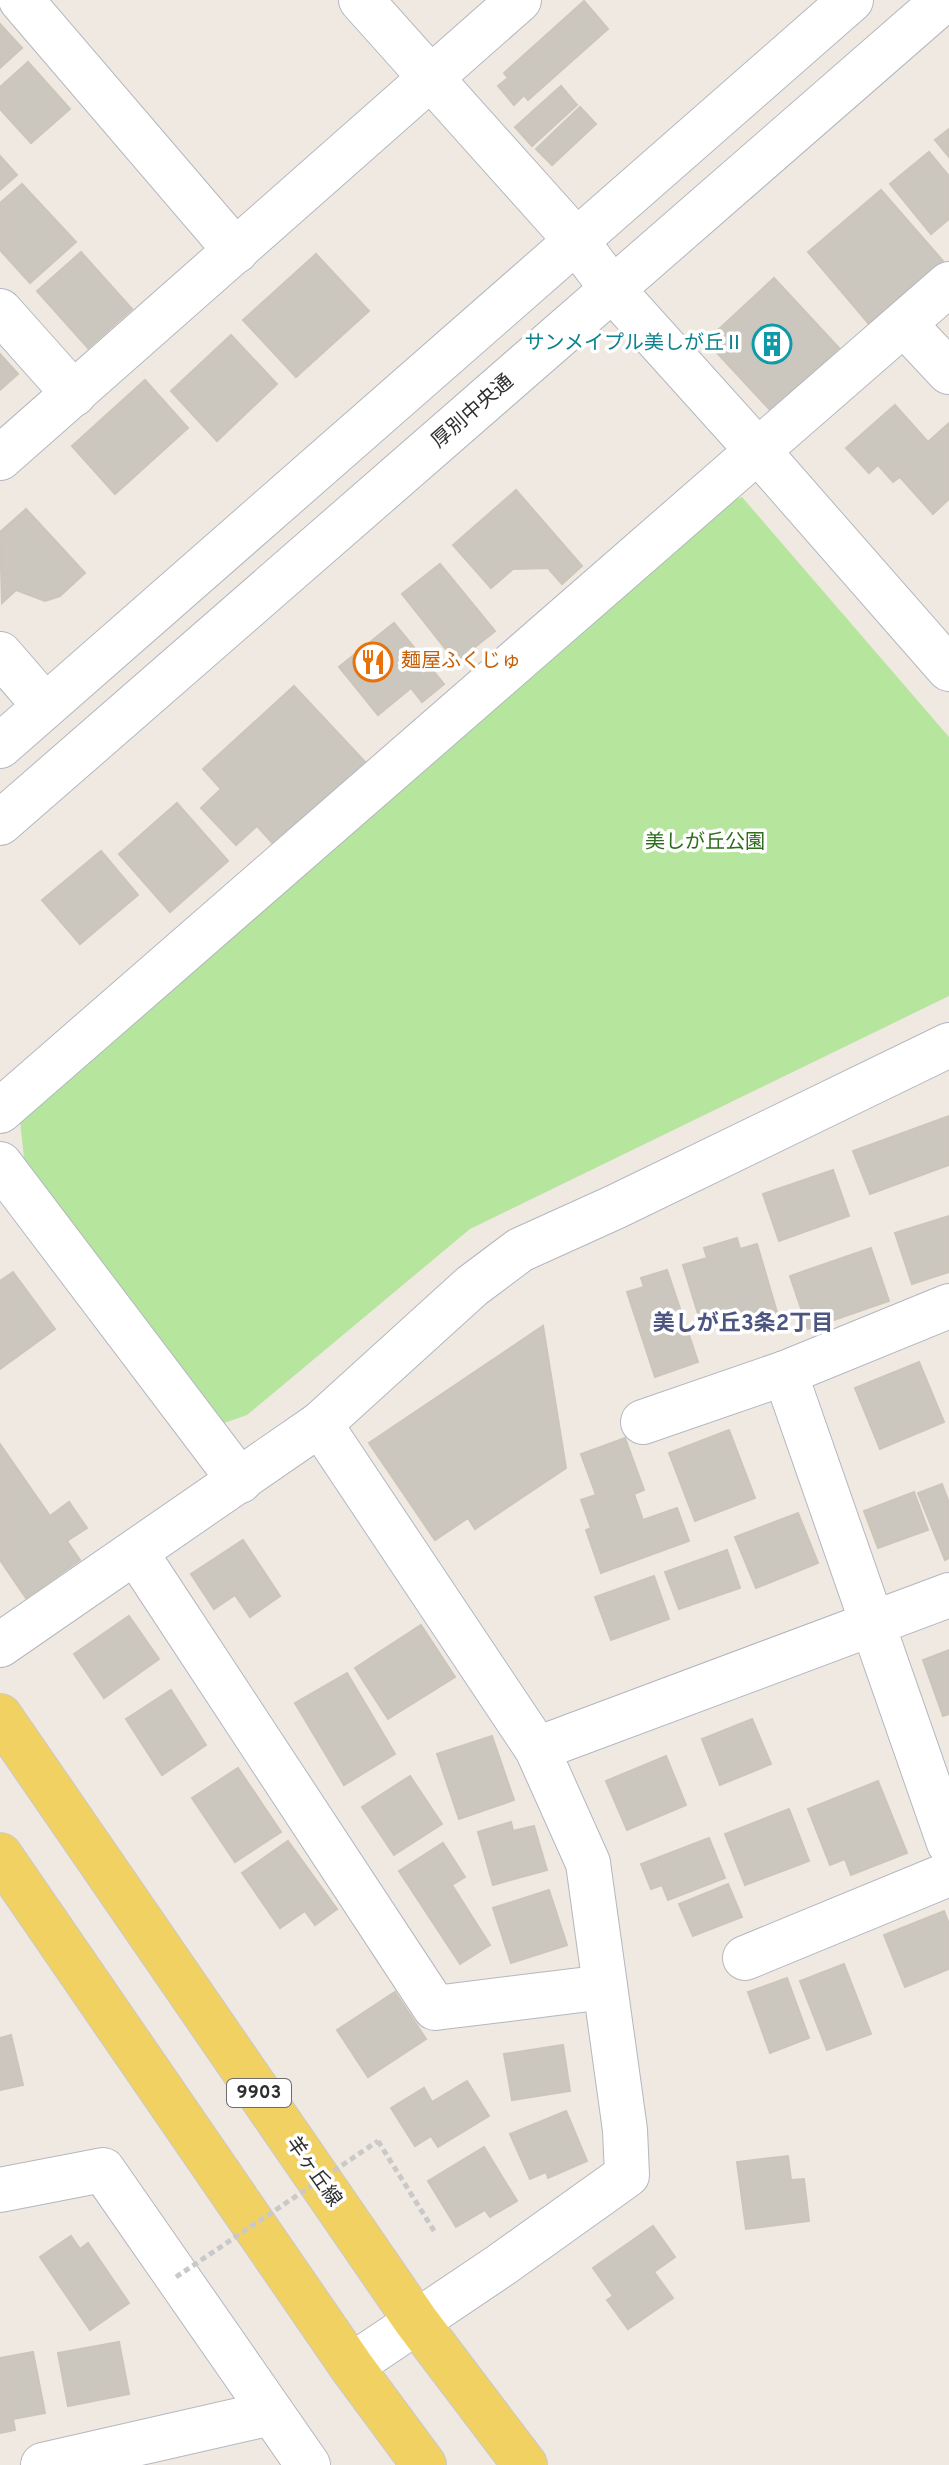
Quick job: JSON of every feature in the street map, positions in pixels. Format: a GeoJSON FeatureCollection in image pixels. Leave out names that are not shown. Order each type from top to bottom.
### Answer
{"type":"FeatureCollection","features":[{"type":"Feature","properties":{"kind":"main road","name":"羊ヶ丘線"},"geometry":{"type":"LineString","coordinates":[[0,1716],[416,2321],[525,2465]]}},
{"type":"Feature","properties":{"kind":"main road"},"geometry":{"type":"LineString","coordinates":[[0,1855],[351,2366],[424,2465]]}},
{"type":"Feature","properties":{"kind":"street"},"geometry":{"type":"LineString","coordinates":[[21,0],[236,251]]}},
{"type":"Feature","properties":{"kind":"street"},"geometry":{"type":"LineString","coordinates":[[361,0],[575,239],[613,290],[949,669]]}},
{"type":"Feature","properties":{"kind":"street"},"geometry":{"type":"LineString","coordinates":[[0,458],[519,0]]}},
{"type":"Feature","properties":{"kind":"street"},"geometry":{"type":"LineString","coordinates":[[0,746],[851,0]]}},
{"type":"Feature","properties":{"kind":"street","name":"厚別中央通"},"geometry":{"type":"LineString","coordinates":[[0,823],[944,0]]}},
{"type":"Feature","properties":{"kind":"street"},"geometry":{"type":"LineString","coordinates":[[0,1111],[949,284]]}},
{"type":"Feature","properties":{"kind":"street"},"geometry":{"type":"LineString","coordinates":[[0,311],[74,394]]}},
{"type":"Feature","properties":{"kind":"street"},"geometry":{"type":"LineString","coordinates":[[904,324],[949,372]]}},
{"type":"Feature","properties":{"kind":"street"},"geometry":{"type":"LineString","coordinates":[[0,654],[45,706]]}},
{"type":"Feature","properties":{"kind":"street"},"geometry":{"type":"LineString","coordinates":[[0,1645],[320,1424],[472,1286],[520,1250],[629,1201],[949,1045]]}},
{"type":"Feature","properties":{"kind":"street"},"geometry":{"type":"LineString","coordinates":[[0,1164],[240,1481]]}},
{"type":"Feature","properties":{"kind":"street"},"geometry":{"type":"LineString","coordinates":[[643,1422],[785,1373],[949,1306]]}},
{"type":"Feature","properties":{"kind":"street"},"geometry":{"type":"LineString","coordinates":[[785,1373],[949,1843]]}},
{"type":"Feature","properties":{"kind":"street"},"geometry":{"type":"LineString","coordinates":[[320,1424],[537,1749],[588,1863],[625,2130],[627,2175],[351,2366]]}},
{"type":"Feature","properties":{"kind":"street"},"geometry":{"type":"LineString","coordinates":[[136,1553],[435,2008],[605,1987]]}},
{"type":"Feature","properties":{"kind":"street"},"geometry":{"type":"LineString","coordinates":[[537,1749],[949,1595]]}},
{"type":"Feature","properties":{"kind":"street"},"geometry":{"type":"LineString","coordinates":[[745,1958],[949,1874]]}},
{"type":"Feature","properties":{"kind":"street"},"geometry":{"type":"LineString","coordinates":[[0,2190],[103,2170],[308,2465]]}},
{"type":"Feature","properties":{"kind":"street"},"geometry":{"type":"LineString","coordinates":[[43,2465],[271,2413]]}},
{"type":"Feature","properties":{"kind":"path"},"geometry":{"type":"LineString","coordinates":[[176,2277],[378,2141],[436,2234]]}},
{"type":"Feature","properties":{"kind":"green space","name":"美しが丘公園"},"geometry":{"type":"Polygon","coordinates":[[[742,497],[949,737],[949,996],[470,1229],[247,1415],[221,1424],[24,1158],[20,1121],[720,505],[742,497]]]}},
{"type":"Feature","properties":{"kind":"building"},"geometry":{"type":"Polygon","coordinates":[[[584,1],[608,29],[528,100],[524,95],[514,105],[498,86],[508,78],[504,73],[584,1]]]}},
{"type":"Feature","properties":{"kind":"building"},"geometry":{"type":"Polygon","coordinates":[[[0,24],[22,48],[0,68],[0,24]]]}},
{"type":"Feature","properties":{"kind":"building"},"geometry":{"type":"Polygon","coordinates":[[[28,62],[70,109],[31,143],[0,109],[0,87],[28,62]]]}},
{"type":"Feature","properties":{"kind":"building"},"geometry":{"type":"Polygon","coordinates":[[[561,86],[577,105],[532,146],[515,127],[561,86]]]}},
{"type":"Feature","properties":{"kind":"building"},"geometry":{"type":"Polygon","coordinates":[[[580,107],[596,124],[552,165],[536,149],[580,107]]]}},
{"type":"Feature","properties":{"kind":"building"},"geometry":{"type":"Polygon","coordinates":[[[949,129],[949,157],[935,140],[949,129]]]}},
{"type":"Feature","properties":{"kind":"building"},"geometry":{"type":"Polygon","coordinates":[[[929,152],[949,176],[949,219],[931,234],[890,184],[929,152]]]}},
{"type":"Feature","properties":{"kind":"building"},"geometry":{"type":"Polygon","coordinates":[[[0,156],[17,175],[0,190],[0,156]]]}},
{"type":"Feature","properties":{"kind":"building"},"geometry":{"type":"Polygon","coordinates":[[[22,184],[76,242],[30,283],[0,250],[0,203],[22,184]]]}},
{"type":"Feature","properties":{"kind":"building"},"geometry":{"type":"Polygon","coordinates":[[[881,190],[943,261],[869,324],[808,252],[881,190]]]}},
{"type":"Feature","properties":{"kind":"building"},"geometry":{"type":"Polygon","coordinates":[[[81,252],[132,309],[88,348],[37,291],[81,252]]]}},
{"type":"Feature","properties":{"kind":"building"},"geometry":{"type":"Polygon","coordinates":[[[316,254],[369,311],[296,377],[243,320],[316,254]]]}},
{"type":"Feature","properties":{"kind":"building","name":"サンメイプル美しが丘Ⅱ"},"geometry":{"type":"Polygon","coordinates":[[[774,278],[839,348],[771,411],[706,341],[774,278]]]}},
{"type":"Feature","properties":{"kind":"building"},"geometry":{"type":"Polygon","coordinates":[[[231,335],[277,384],[217,441],[171,391],[231,335]]]}},
{"type":"Feature","properties":{"kind":"building"},"geometry":{"type":"Polygon","coordinates":[[[0,354],[18,374],[0,390],[0,354]]]}},
{"type":"Feature","properties":{"kind":"building"},"geometry":{"type":"Polygon","coordinates":[[[145,380],[188,428],[115,494],[72,446],[145,380]]]}},
{"type":"Feature","properties":{"kind":"building"},"geometry":{"type":"Polygon","coordinates":[[[895,405],[928,442],[949,423],[949,499],[933,514],[900,477],[893,482],[878,465],[869,473],[846,448],[895,405]]]}},
{"type":"Feature","properties":{"kind":"building"},"geometry":{"type":"Polygon","coordinates":[[[516,490],[582,566],[562,584],[548,568],[513,569],[491,588],[453,545],[516,490]]]}},
{"type":"Feature","properties":{"kind":"building"},"geometry":{"type":"Polygon","coordinates":[[[26,509],[85,573],[60,596],[45,601],[16,590],[2,603],[0,532],[26,509]]]}},
{"type":"Feature","properties":{"kind":"building"},"geometry":{"type":"Polygon","coordinates":[[[440,564],[495,631],[456,662],[402,594],[440,564]]]}},
{"type":"Feature","properties":{"kind":"building"},"geometry":{"type":"Polygon","coordinates":[[[394,623],[444,684],[422,702],[411,688],[378,715],[339,667],[394,623]]]}},
{"type":"Feature","properties":{"kind":"building"},"geometry":{"type":"Polygon","coordinates":[[[294,686],[368,765],[277,848],[257,826],[236,845],[201,808],[221,789],[203,769],[294,686]]]}},
{"type":"Feature","properties":{"kind":"building"},"geometry":{"type":"Polygon","coordinates":[[[177,803],[228,861],[170,912],[119,854],[177,803]]]}},
{"type":"Feature","properties":{"kind":"building"},"geometry":{"type":"Polygon","coordinates":[[[101,851],[138,895],[80,944],[42,900],[101,851]]]}},
{"type":"Feature","properties":{"kind":"building"},"geometry":{"type":"Polygon","coordinates":[[[949,1116],[949,1165],[870,1194],[853,1151],[949,1116]]]}},
{"type":"Feature","properties":{"kind":"building"},"geometry":{"type":"Polygon","coordinates":[[[833,1170],[849,1216],[779,1241],[763,1194],[833,1170]]]}},
{"type":"Feature","properties":{"kind":"building"},"geometry":{"type":"Polygon","coordinates":[[[949,1216],[949,1272],[912,1284],[895,1233],[949,1216]]]}},
{"type":"Feature","properties":{"kind":"building"},"geometry":{"type":"Polygon","coordinates":[[[737,1238],[740,1249],[757,1244],[779,1319],[735,1332],[732,1322],[703,1330],[683,1265],[707,1258],[704,1248],[737,1238]]]}},
{"type":"Feature","properties":{"kind":"building"},"geometry":{"type":"Polygon","coordinates":[[[871,1248],[889,1301],[808,1329],[790,1276],[871,1248]]]}},
{"type":"Feature","properties":{"kind":"building"},"geometry":{"type":"Polygon","coordinates":[[[667,1270],[698,1362],[655,1377],[627,1292],[644,1287],[641,1278],[667,1270]]]}},
{"type":"Feature","properties":{"kind":"building"},"geometry":{"type":"Polygon","coordinates":[[[13,1272],[55,1329],[0,1369],[0,1281],[13,1272]]]}},
{"type":"Feature","properties":{"kind":"building"},"geometry":{"type":"Polygon","coordinates":[[[543,1326],[566,1468],[475,1529],[468,1518],[435,1540],[369,1443],[543,1326]]]}},
{"type":"Feature","properties":{"kind":"building"},"geometry":{"type":"Polygon","coordinates":[[[919,1362],[944,1422],[880,1449],[855,1388],[919,1362]]]}},
{"type":"Feature","properties":{"kind":"building"},"geometry":{"type":"Polygon","coordinates":[[[729,1430],[755,1498],[695,1521],[669,1453],[729,1430]]]}},
{"type":"Feature","properties":{"kind":"building"},"geometry":{"type":"Polygon","coordinates":[[[625,1438],[644,1490],[634,1494],[643,1520],[677,1508],[689,1541],[601,1573],[586,1530],[591,1528],[581,1500],[596,1495],[581,1454],[625,1438]]]}},
{"type":"Feature","properties":{"kind":"building"},"geometry":{"type":"Polygon","coordinates":[[[0,1444],[50,1516],[69,1502],[87,1528],[67,1541],[80,1560],[26,1598],[0,1560],[0,1444]]]}},
{"type":"Feature","properties":{"kind":"building"},"geometry":{"type":"Polygon","coordinates":[[[942,1484],[949,1503],[949,1558],[945,1560],[918,1493],[942,1484]]]}},
{"type":"Feature","properties":{"kind":"building"},"geometry":{"type":"Polygon","coordinates":[[[914,1492],[928,1530],[878,1548],[864,1511],[914,1492]]]}},
{"type":"Feature","properties":{"kind":"building"},"geometry":{"type":"Polygon","coordinates":[[[798,1513],[818,1563],[756,1588],[735,1537],[798,1513]]]}},
{"type":"Feature","properties":{"kind":"building"},"geometry":{"type":"Polygon","coordinates":[[[243,1540],[280,1596],[250,1617],[235,1595],[214,1609],[191,1574],[243,1540]]]}},
{"type":"Feature","properties":{"kind":"building"},"geometry":{"type":"Polygon","coordinates":[[[727,1550],[740,1588],[679,1609],[665,1572],[727,1550]]]}},
{"type":"Feature","properties":{"kind":"building"},"geometry":{"type":"Polygon","coordinates":[[[654,1576],[669,1619],[611,1640],[595,1597],[654,1576]]]}},
{"type":"Feature","properties":{"kind":"building"},"geometry":{"type":"Polygon","coordinates":[[[129,1616],[159,1659],[104,1698],[74,1654],[129,1616]]]}},
{"type":"Feature","properties":{"kind":"building"},"geometry":{"type":"Polygon","coordinates":[[[421,1625],[455,1677],[388,1719],[355,1668],[421,1625]]]}},
{"type":"Feature","properties":{"kind":"building"},"geometry":{"type":"Polygon","coordinates":[[[949,1650],[949,1714],[943,1716],[923,1660],[949,1650]]]}},
{"type":"Feature","properties":{"kind":"building"},"geometry":{"type":"Polygon","coordinates":[[[347,1673],[395,1754],[344,1785],[295,1703],[347,1673]]]}},
{"type":"Feature","properties":{"kind":"building"},"geometry":{"type":"Polygon","coordinates":[[[171,1690],[206,1745],[162,1775],[126,1719],[171,1690]]]}},
{"type":"Feature","properties":{"kind":"building"},"geometry":{"type":"Polygon","coordinates":[[[752,1719],[771,1764],[720,1785],[702,1739],[752,1719]]]}},
{"type":"Feature","properties":{"kind":"building"},"geometry":{"type":"Polygon","coordinates":[[[492,1736],[514,1800],[459,1819],[437,1754],[492,1736]]]}},
{"type":"Feature","properties":{"kind":"building"},"geometry":{"type":"Polygon","coordinates":[[[666,1756],[686,1805],[627,1830],[606,1781],[666,1756]]]}},
{"type":"Feature","properties":{"kind":"building"},"geometry":{"type":"Polygon","coordinates":[[[238,1768],[281,1832],[235,1862],[192,1798],[238,1768]]]}},
{"type":"Feature","properties":{"kind":"building"},"geometry":{"type":"Polygon","coordinates":[[[410,1776],[442,1824],[394,1855],[362,1807],[410,1776]]]}},
{"type":"Feature","properties":{"kind":"building"},"geometry":{"type":"Polygon","coordinates":[[[878,1781],[907,1853],[851,1875],[845,1859],[830,1865],[808,1809],[878,1781]]]}},
{"type":"Feature","properties":{"kind":"building"},"geometry":{"type":"Polygon","coordinates":[[[789,1809],[809,1861],[745,1885],[725,1834],[789,1809]]]}},
{"type":"Feature","properties":{"kind":"building"},"geometry":{"type":"Polygon","coordinates":[[[511,1822],[513,1831],[534,1826],[547,1870],[493,1885],[478,1832],[511,1822]]]}},
{"type":"Feature","properties":{"kind":"building"},"geometry":{"type":"Polygon","coordinates":[[[709,1838],[725,1878],[668,1900],[662,1885],[651,1889],[641,1864],[709,1838]]]}},
{"type":"Feature","properties":{"kind":"building"},"geometry":{"type":"Polygon","coordinates":[[[288,1841],[337,1909],[315,1925],[305,1911],[280,1928],[242,1873],[288,1841]]]}},
{"type":"Feature","properties":{"kind":"building"},"geometry":{"type":"Polygon","coordinates":[[[443,1843],[465,1877],[452,1885],[490,1945],[460,1964],[399,1871],[443,1843]]]}},
{"type":"Feature","properties":{"kind":"building"},"geometry":{"type":"Polygon","coordinates":[[[728,1884],[742,1917],[693,1936],[679,1904],[728,1884]]]}},
{"type":"Feature","properties":{"kind":"building"},"geometry":{"type":"Polygon","coordinates":[[[549,1890],[567,1945],[511,1963],[493,1908],[549,1890]]]}},
{"type":"Feature","properties":{"kind":"building"},"geometry":{"type":"Polygon","coordinates":[[[944,1911],[949,1924],[949,1969],[905,1987],[884,1935],[944,1911]]]}},
{"type":"Feature","properties":{"kind":"building"},"geometry":{"type":"Polygon","coordinates":[[[844,1964],[871,2034],[827,2050],[800,1981],[844,1964]]]}},
{"type":"Feature","properties":{"kind":"building"},"geometry":{"type":"Polygon","coordinates":[[[787,1978],[809,2038],[770,2053],[748,1992],[787,1978]]]}},
{"type":"Feature","properties":{"kind":"building"},"geometry":{"type":"Polygon","coordinates":[[[395,1992],[426,2039],[368,2077],[337,2030],[395,1992]]]}},
{"type":"Feature","properties":{"kind":"building"},"geometry":{"type":"Polygon","coordinates":[[[11,2035],[23,2085],[0,2090],[0,2038],[11,2035]]]}},
{"type":"Feature","properties":{"kind":"building"},"geometry":{"type":"Polygon","coordinates":[[[563,2045],[570,2091],[512,2100],[504,2054],[563,2045]]]}},
{"type":"Feature","properties":{"kind":"building"},"geometry":{"type":"Polygon","coordinates":[[[467,2081],[489,2116],[438,2147],[431,2136],[415,2146],[391,2108],[424,2088],[432,2102],[467,2081]]]}},
{"type":"Feature","properties":{"kind":"building"},"geometry":{"type":"Polygon","coordinates":[[[566,2111],[587,2161],[548,2178],[546,2172],[530,2179],[510,2134],[566,2111]]]}},
{"type":"Feature","properties":{"kind":"building"},"geometry":{"type":"Polygon","coordinates":[[[484,2147],[517,2201],[490,2217],[485,2210],[456,2227],[428,2181],[484,2147]]]}},
{"type":"Feature","properties":{"kind":"building"},"geometry":{"type":"Polygon","coordinates":[[[788,2156],[791,2180],[804,2179],[809,2221],[746,2229],[737,2162],[788,2156]]]}},
{"type":"Feature","properties":{"kind":"building"},"geometry":{"type":"Polygon","coordinates":[[[653,2226],[675,2257],[654,2272],[673,2298],[628,2329],[607,2300],[613,2296],[593,2268],[653,2226]]]}},
{"type":"Feature","properties":{"kind":"building"},"geometry":{"type":"Polygon","coordinates":[[[71,2236],[80,2249],[88,2243],[129,2303],[90,2330],[40,2257],[71,2236]]]}},
{"type":"Feature","properties":{"kind":"building"},"geometry":{"type":"Polygon","coordinates":[[[119,2342],[129,2394],[68,2406],[58,2353],[119,2342]]]}},
{"type":"Feature","properties":{"kind":"building"},"geometry":{"type":"Polygon","coordinates":[[[33,2352],[45,2413],[13,2419],[15,2430],[0,2433],[0,2358],[33,2352]]]}},
{"type":"Feature","properties":{"kind":"place","name":"サンメイプル美しが丘Ⅱ"},"geometry":{"type":"Point","coordinates":[772,344]}},
{"type":"Feature","properties":{"kind":"place","name":"麺屋ふくじゅ"},"geometry":{"type":"Point","coordinates":[373,662]}},
{"type":"Feature","properties":{"kind":"district","name":"美しが丘3条2丁目"},"geometry":{"type":"Point","coordinates":[743,1324]}}]}
